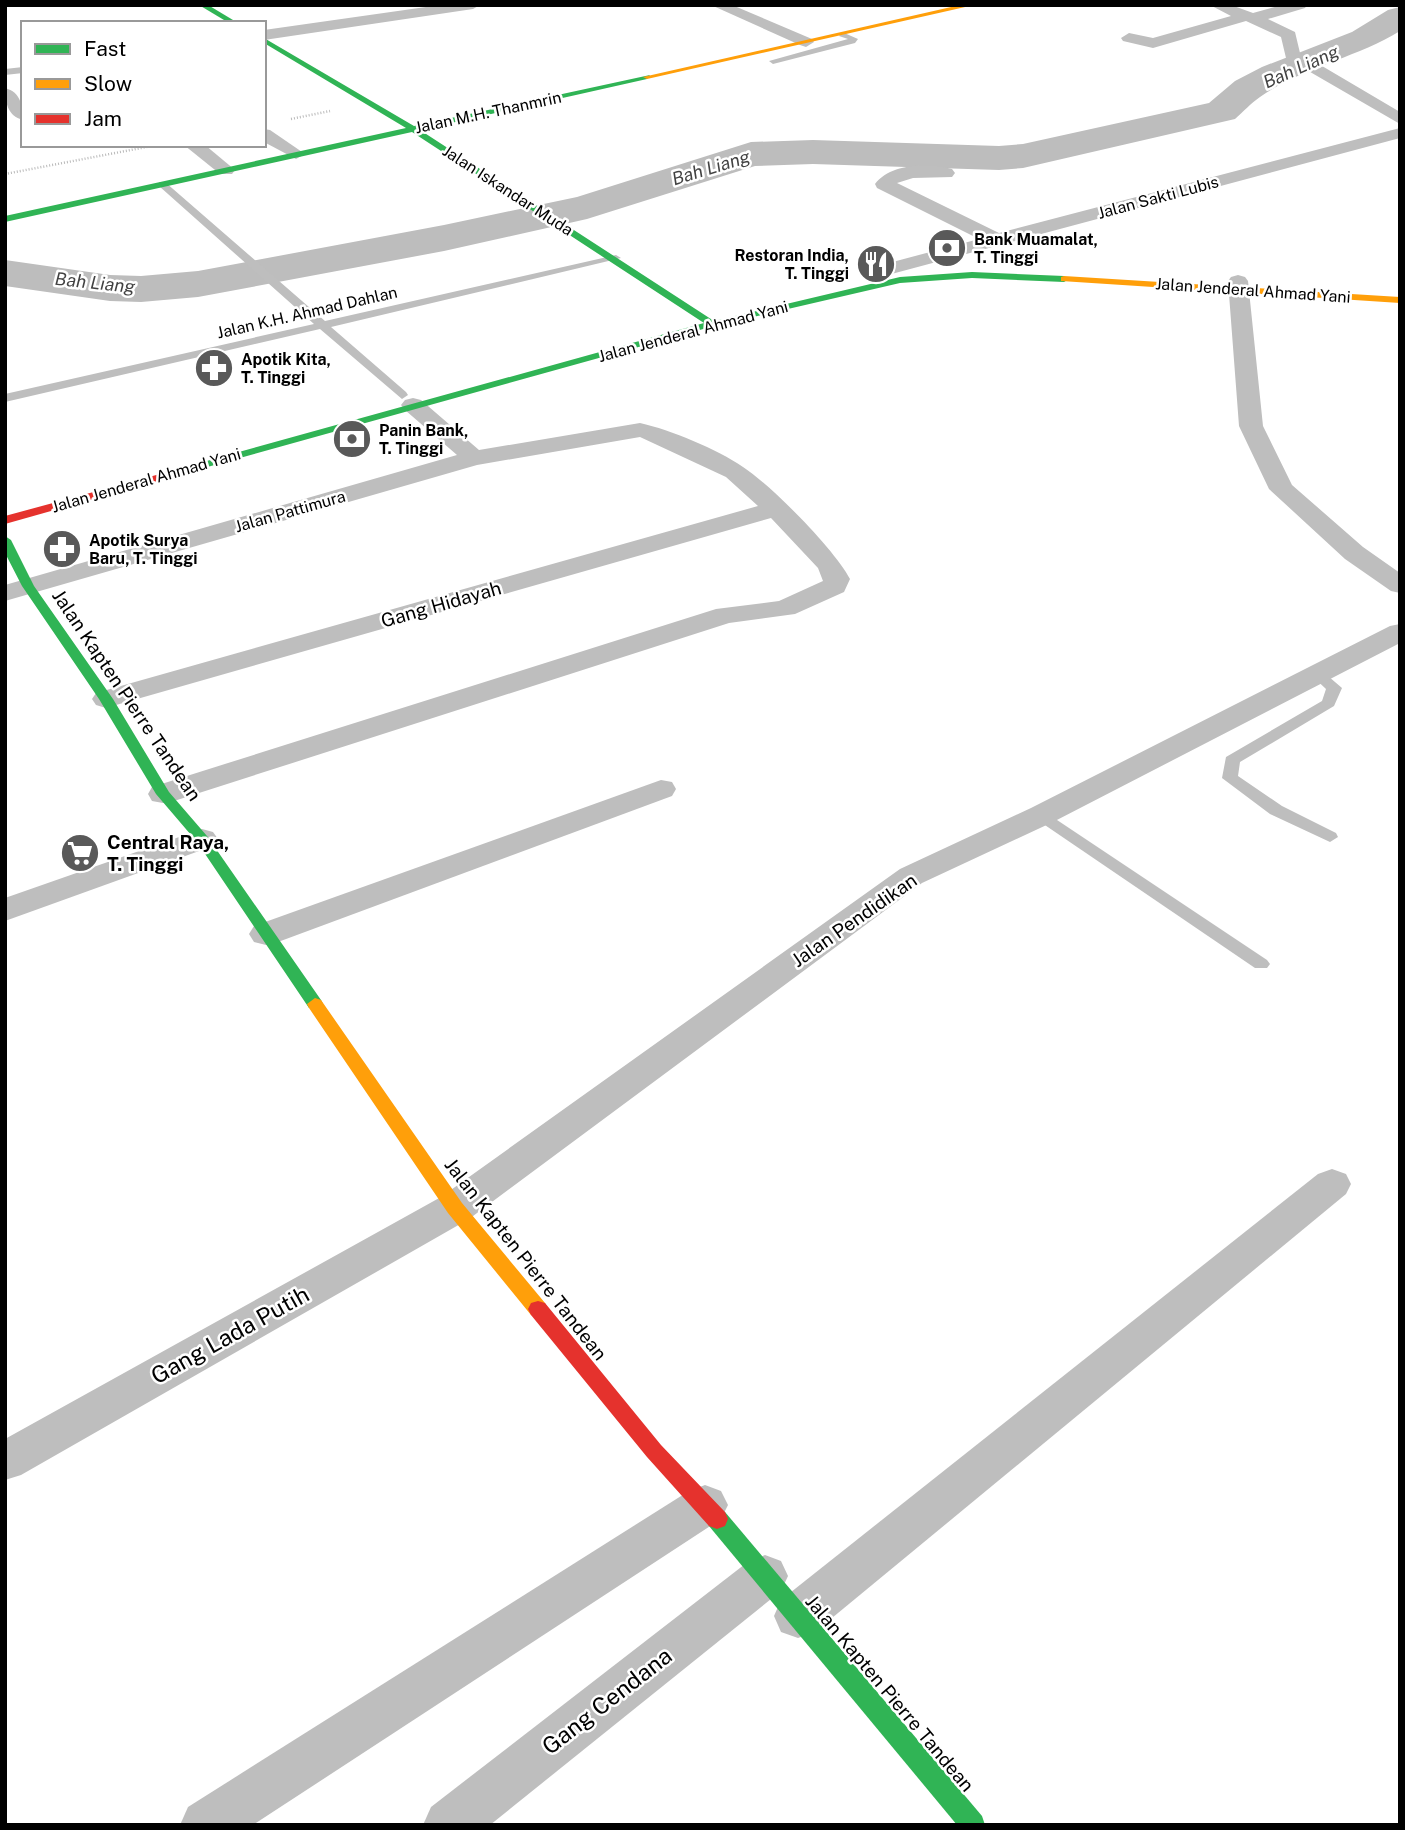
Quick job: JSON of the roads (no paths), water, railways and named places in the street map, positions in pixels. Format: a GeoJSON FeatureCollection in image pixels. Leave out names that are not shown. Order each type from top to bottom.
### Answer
{"type":"FeatureCollection","features":[{"type":"Feature","properties":{"kind":"main road"},"geometry":{"type":"LineString","coordinates":[[202,5],[231,21]]}},
{"type":"Feature","properties":{"kind":"main road","name":"Jalan M.H. Thanmrin"},"geometry":{"type":"LineString","coordinates":[[5,219],[971,5]]}},
{"type":"Feature","properties":{"kind":"main road","name":"Jalan Iskandar Muda"},"geometry":{"type":"LineString","coordinates":[[266,38],[533,203],[706,320]]}},
{"type":"Feature","properties":{"kind":"main road","name":"Jalan Jenderal Ahmad Yani"},"geometry":{"type":"LineString","coordinates":[[5,520],[408,400],[877,272],[960,264],[1238,284],[1400,300]]}},
{"type":"Feature","properties":{"kind":"main road","name":"Jalan Jenderal Ahmad Yani"},"geometry":{"type":"LineString","coordinates":[[706,320],[900,280],[928,277],[984,275],[1400,292]]}},
{"type":"Feature","properties":{"kind":"main road","name":"Jalan Jenderal Ahmad Yani"},"geometry":{"type":"LineString","coordinates":[[257,433],[408,400]]}},
{"type":"Feature","properties":{"kind":"main road","name":"Jalan Kapten Pierre Tandean"},"geometry":{"type":"LineString","coordinates":[[5,540],[17,589],[106,699],[163,794],[202,839],[455,1208],[654,1451],[705,1505],[973,1825]]}},
{"type":"Feature","properties":{"kind":"street"},"geometry":{"type":"LineString","coordinates":[[266,37],[473,5]]}},
{"type":"Feature","properties":{"kind":"street"},"geometry":{"type":"LineString","coordinates":[[718,5],[806,42]]}},
{"type":"Feature","properties":{"kind":"street"},"geometry":{"type":"LineString","coordinates":[[1217,5],[1283,30],[1289,35],[1292,55],[1400,119]]}},
{"type":"Feature","properties":{"kind":"street"},"geometry":{"type":"LineString","coordinates":[[1129,38],[1153,43],[1300,5]]}},
{"type":"Feature","properties":{"kind":"street"},"geometry":{"type":"LineString","coordinates":[[5,93],[21,113]]}},
{"type":"Feature","properties":{"kind":"street","name":"Jalan Sakti Lubis"},"geometry":{"type":"LineString","coordinates":[[877,272],[1400,134]]}},
{"type":"Feature","properties":{"kind":"street"},"geometry":{"type":"LineString","coordinates":[[266,135],[296,154]]}},
{"type":"Feature","properties":{"kind":"street"},"geometry":{"type":"LineString","coordinates":[[196,147],[226,170]]}},
{"type":"Feature","properties":{"kind":"street"},"geometry":{"type":"LineString","coordinates":[[946,173],[917,171],[892,176],[884,184],[997,240]]}},
{"type":"Feature","properties":{"kind":"street"},"geometry":{"type":"LineString","coordinates":[[1238,284],[1251,426],[1281,489],[1354,553],[1400,585]]}},
{"type":"Feature","properties":{"kind":"street"},"geometry":{"type":"LineString","coordinates":[[408,400],[474,458]]}},
{"type":"Feature","properties":{"kind":"street","name":"Jalan Pattimura"},"geometry":{"type":"LineString","coordinates":[[17,589],[474,458],[634,430],[647,430],[735,472],[776,509],[830,565],[837,579],[835,586],[785,608],[726,615],[163,794]]}},
{"type":"Feature","properties":{"kind":"street","name":"Gang Hidayah"},"geometry":{"type":"LineString","coordinates":[[106,699],[776,509]]}},
{"type":"Feature","properties":{"kind":"street","name":"Jalan Pendidikan"},"geometry":{"type":"LineString","coordinates":[[455,1208],[911,877],[1042,815],[1400,632]]}},
{"type":"Feature","properties":{"kind":"street"},"geometry":{"type":"LineString","coordinates":[[266,934],[662,789]]}},
{"type":"Feature","properties":{"kind":"street"},"geometry":{"type":"LineString","coordinates":[[5,910],[202,839]]}},
{"type":"Feature","properties":{"kind":"street"},"geometry":{"type":"LineString","coordinates":[[798,1616],[1332,1184]]}},
{"type":"Feature","properties":{"kind":"street","name":"Gang Lada Putih"},"geometry":{"type":"LineString","coordinates":[[5,1461],[455,1208]]}},
{"type":"Feature","properties":{"kind":"street"},"geometry":{"type":"LineString","coordinates":[[206,1825],[705,1505]]}},
{"type":"Feature","properties":{"kind":"street","name":"Gang Cendana"},"geometry":{"type":"LineString","coordinates":[[449,1825],[765,1576]]}},
{"type":"Feature","properties":{"kind":"lane"},"geometry":{"type":"LineString","coordinates":[[773,61],[854,39],[842,34]]}},
{"type":"Feature","properties":{"kind":"lane"},"geometry":{"type":"LineString","coordinates":[[162,184],[408,400]]}},
{"type":"Feature","properties":{"kind":"lane","name":"Jalan K.H. Ahmad Dahlan"},"geometry":{"type":"LineString","coordinates":[[5,398],[616,258]]}},
{"type":"Feature","properties":{"kind":"lane"},"geometry":{"type":"LineString","coordinates":[[1316,673],[1334,688],[1329,703],[1232,760],[1230,778],[1276,810],[1330,837]]}},
{"type":"Feature","properties":{"kind":"lane"},"geometry":{"type":"LineString","coordinates":[[1042,815],[1261,964]]}},
{"type":"Feature","properties":{"kind":"waterway","name":"Bah Liang"},"geometry":{"type":"LineString","coordinates":[[5,273],[110,288],[141,289],[198,284],[444,238],[587,207],[751,154],[813,152],[999,158],[1023,156],[1222,111],[1248,89],[1275,75],[1364,39],[1400,17]]}},
{"type":"Feature","properties":{"kind":"place","name":"Bank Muamalat, T. Tinggi"},"geometry":{"type":"Point","coordinates":[947,248]}},
{"type":"Feature","properties":{"kind":"place","name":"Restoran India, T. Tinggi"},"geometry":{"type":"Point","coordinates":[876,264]}},
{"type":"Feature","properties":{"kind":"place","name":"Apotik Kita, T. Tinggi"},"geometry":{"type":"Point","coordinates":[214,368]}},
{"type":"Feature","properties":{"kind":"place","name":"Panin Bank, T. Tinggi"},"geometry":{"type":"Point","coordinates":[352,439]}},
{"type":"Feature","properties":{"kind":"place","name":"Apotik Surya Baru, T. Tinggi"},"geometry":{"type":"Point","coordinates":[62,549]}},
{"type":"Feature","properties":{"kind":"place","name":"Central Raya, T. Tinggi"},"geometry":{"type":"Point","coordinates":[80,853]}}]}
